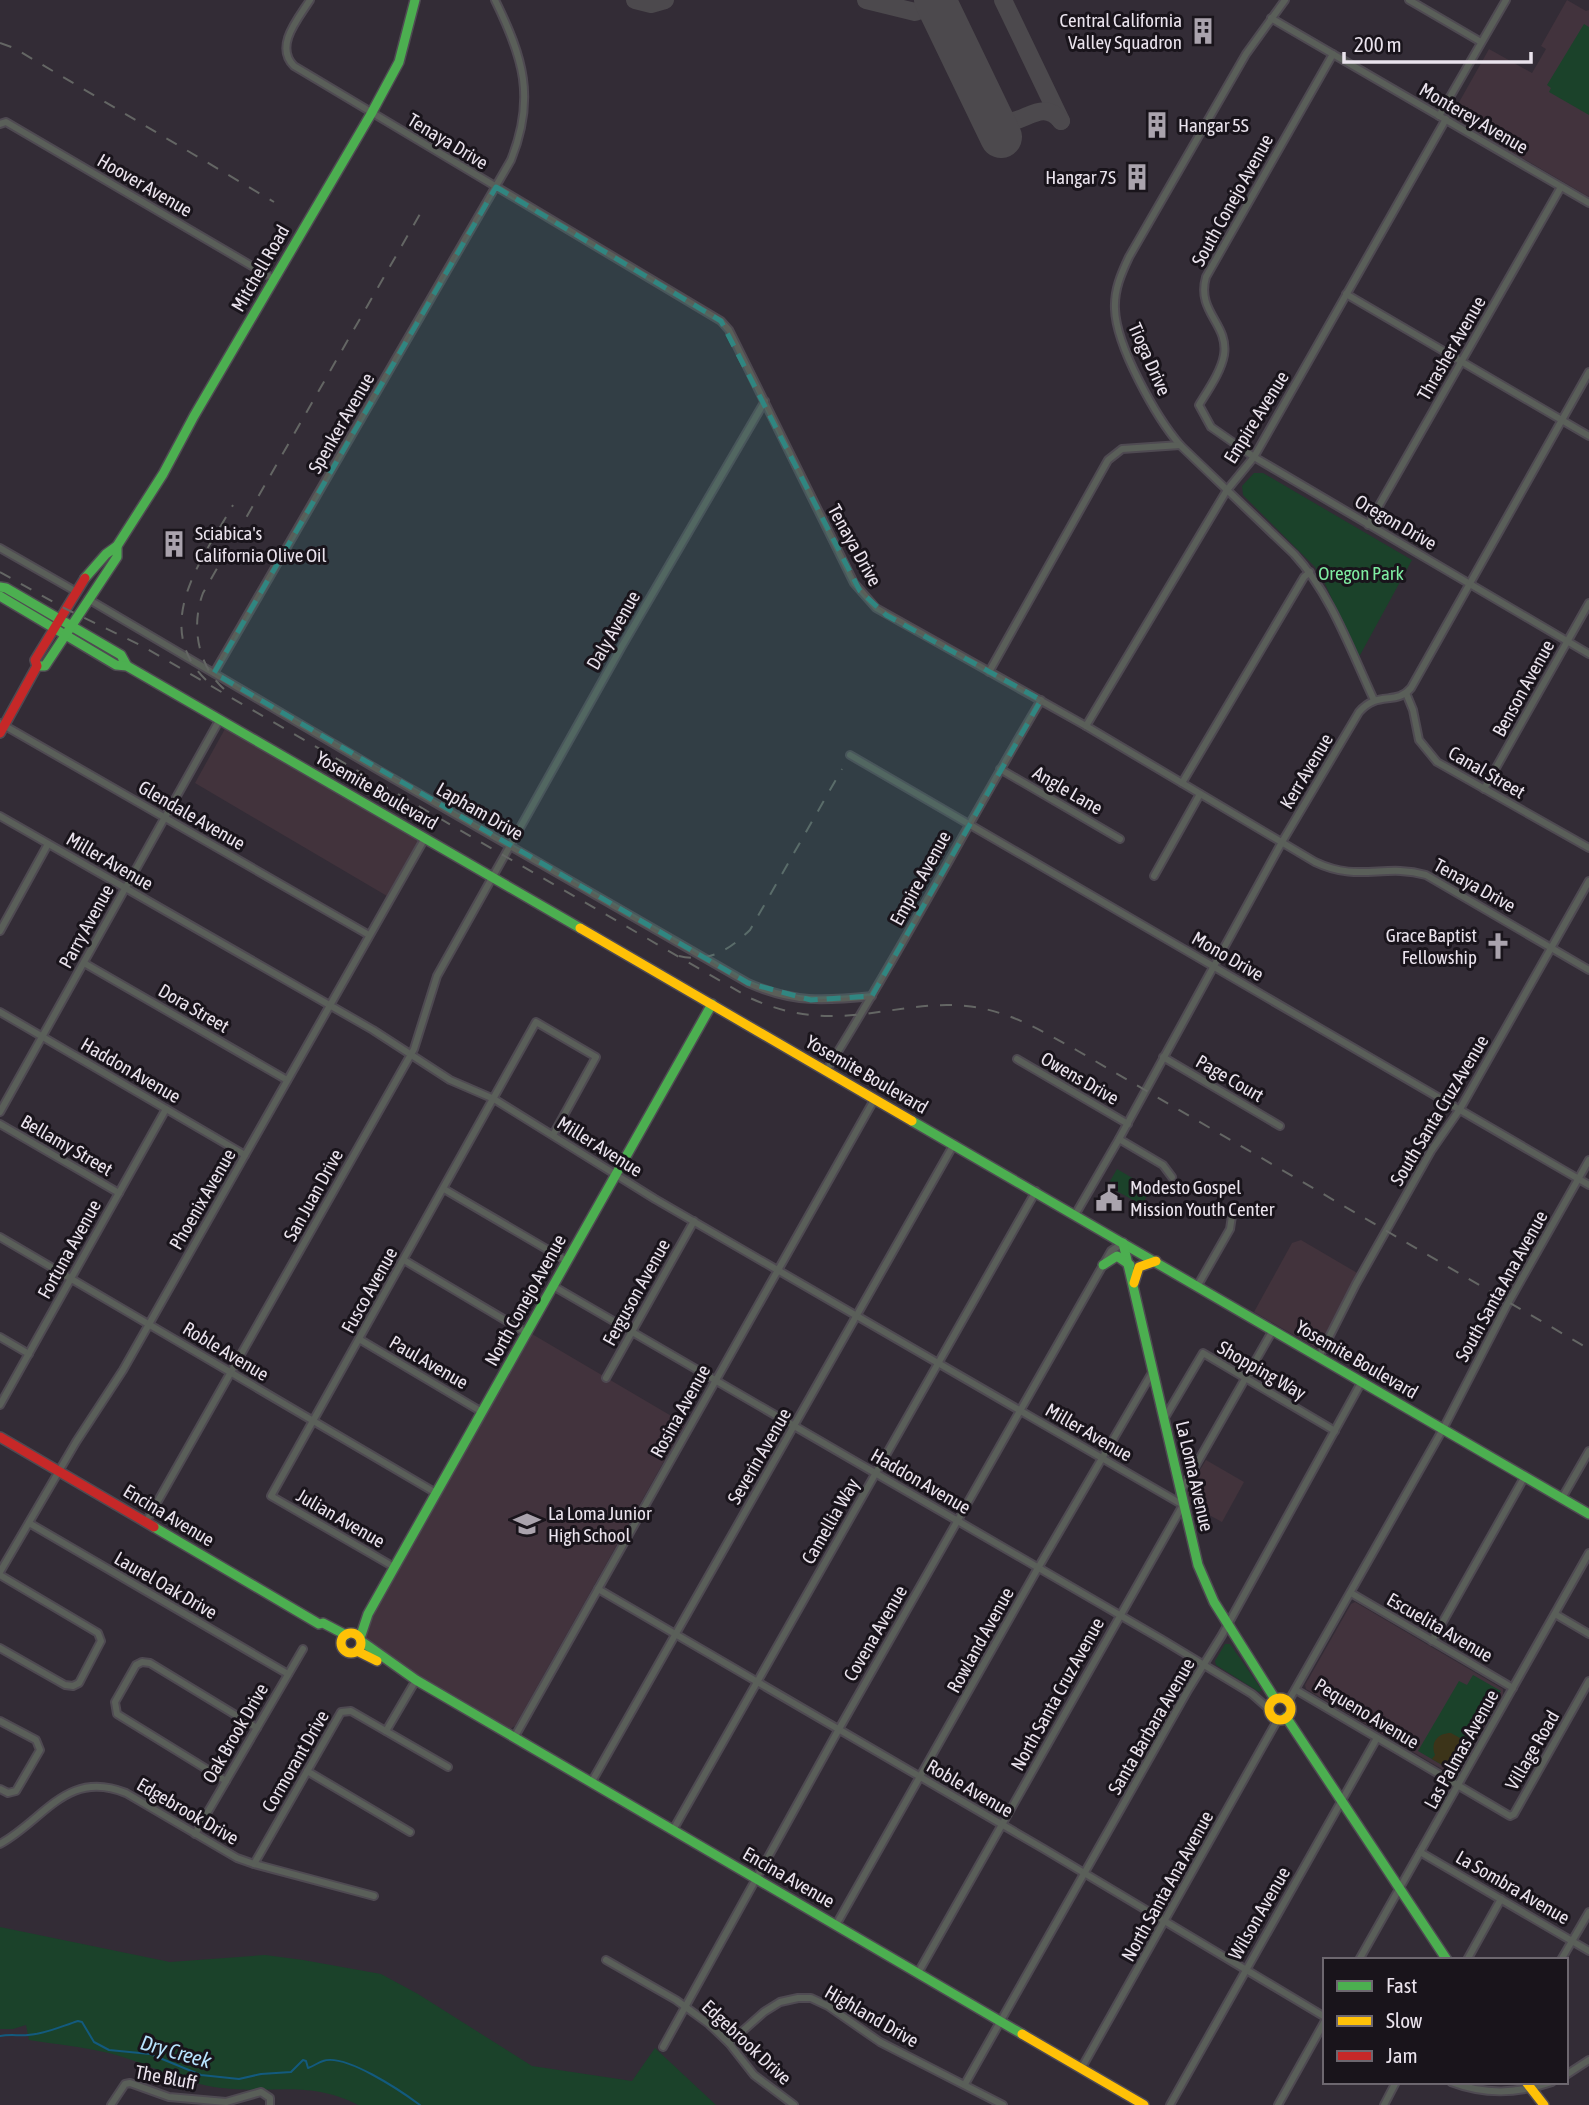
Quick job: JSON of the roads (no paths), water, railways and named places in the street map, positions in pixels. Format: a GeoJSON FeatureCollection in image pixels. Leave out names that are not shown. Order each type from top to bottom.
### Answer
{"type":"FeatureCollection","features":[{"type":"Feature","properties":{"kind":"main road","name":"Mitchell Road"},"geometry":{"type":"LineString","coordinates":[[117,546],[108,550],[75,591],[35,660],[37,666],[45,666],[117,557],[117,546],[163,474],[371,114],[399,62],[415,0]]}},
{"type":"Feature","properties":{"kind":"main road","name":"Yosemite Boulevard"},"geometry":{"type":"LineString","coordinates":[[0,587],[121,655],[127,666]]}},
{"type":"Feature","properties":{"kind":"main road","name":"Yosemite Boulevard"},"geometry":{"type":"LineString","coordinates":[[0,596],[116,665],[127,666],[220,719],[1589,1514]]}},
{"type":"Feature","properties":{"kind":"main road"},"geometry":{"type":"LineString","coordinates":[[1,727],[37,666]]}},
{"type":"Feature","properties":{"kind":"main road","name":"North Conejo Avenue"},"geometry":{"type":"LineString","coordinates":[[357,1651],[368,1614],[712,1004]]}},
{"type":"Feature","properties":{"kind":"main road","name":"La Loma Avenue"},"geometry":{"type":"LineString","coordinates":[[1123,1243],[1182,1506],[1201,1573],[1227,1624],[1275,1699]]}},
{"type":"Feature","properties":{"kind":"main road"},"geometry":{"type":"LineString","coordinates":[[1102,1265],[1116,1256],[1130,1265]]}},
{"type":"Feature","properties":{"kind":"main road"},"geometry":{"type":"LineString","coordinates":[[1134,1283],[1137,1269],[1156,1261]]}},
{"type":"Feature","properties":{"kind":"main road","name":"Encina Avenue"},"geometry":{"type":"LineString","coordinates":[[0,1437],[321,1627],[346,1637],[355,1634],[373,1653],[411,1674],[415,1680],[1144,2105]]}},
{"type":"Feature","properties":{"kind":"main road","name":"North Conejo Avenue"},"geometry":{"type":"LineString","coordinates":[[346,1637],[368,1614]]}},
{"type":"Feature","properties":{"kind":"main road","name":"Encina Avenue"},"geometry":{"type":"LineString","coordinates":[[346,1637],[348,1653],[357,1651],[408,1680],[415,1680]]}},
{"type":"Feature","properties":{"kind":"main road"},"geometry":{"type":"LineString","coordinates":[[1282,1718],[1290,1711],[1288,1702],[1283,1698],[1275,1699],[1269,1709],[1273,1716],[1282,1718],[1342,1800],[1446,1958]]}},
{"type":"Feature","properties":{"kind":"main road"},"geometry":{"type":"LineString","coordinates":[[1528,2085],[1544,2105]]}},
{"type":"Feature","properties":{"kind":"street","name":"Tenaya Drive"},"geometry":{"type":"LineString","coordinates":[[310,0],[287,40],[287,57],[294,66],[712,314],[729,330],[860,591],[886,615],[1086,726],[1315,862],[1338,871],[1362,874],[1398,869],[1426,875],[1589,970]]}},
{"type":"Feature","properties":{"kind":"street","name":"Spenker Avenue"},"geometry":{"type":"LineString","coordinates":[[214,673],[496,187],[517,145],[524,114],[525,90],[518,49],[495,0]]}},
{"type":"Feature","properties":{"kind":"street","name":"Tioga Drive"},"geometry":{"type":"LineString","coordinates":[[1286,0],[1246,54],[1124,268],[1116,290],[1116,319],[1122,341],[1153,407],[1180,445],[1310,572],[1374,700]]}},
{"type":"Feature","properties":{"kind":"street"},"geometry":{"type":"LineString","coordinates":[[1409,0],[1481,42]]}},
{"type":"Feature","properties":{"kind":"street","name":"Empire Avenue"},"geometry":{"type":"LineString","coordinates":[[1086,726],[1227,489],[1254,457],[1506,0]]}},
{"type":"Feature","properties":{"kind":"street","name":"Monterey Avenue"},"geometry":{"type":"LineString","coordinates":[[1271,18],[1589,203]]}},
{"type":"Feature","properties":{"kind":"street","name":"South Conejo Avenue"},"geometry":{"type":"LineString","coordinates":[[1199,405],[1220,368],[1224,353],[1222,333],[1209,314],[1204,300],[1206,277],[1333,54]]}},
{"type":"Feature","properties":{"kind":"street","name":"Hoover Avenue"},"geometry":{"type":"LineString","coordinates":[[0,124],[6,122],[274,279]]}},
{"type":"Feature","properties":{"kind":"street","name":"Thrasher Avenue"},"geometry":{"type":"LineString","coordinates":[[1368,525],[1561,187]]}},
{"type":"Feature","properties":{"kind":"street"},"geometry":{"type":"LineString","coordinates":[[1346,294],[1589,436]]}},
{"type":"Feature","properties":{"kind":"street"},"geometry":{"type":"LineString","coordinates":[[1374,700],[1400,697],[1406,693],[1589,372]]}},
{"type":"Feature","properties":{"kind":"street","name":"Daly Avenue"},"geometry":{"type":"LineString","coordinates":[[493,877],[765,401]]}},
{"type":"Feature","properties":{"kind":"street","name":"Oregon Drive"},"geometry":{"type":"LineString","coordinates":[[1199,405],[1211,427],[1254,457],[1589,654]]}},
{"type":"Feature","properties":{"kind":"street"},"geometry":{"type":"LineString","coordinates":[[989,672],[1109,458],[1125,449],[1180,445]]}},
{"type":"Feature","properties":{"kind":"street"},"geometry":{"type":"LineString","coordinates":[[0,548],[75,591]]}},
{"type":"Feature","properties":{"kind":"street"},"geometry":{"type":"LineString","coordinates":[[1182,783],[1304,577],[1310,572]]}},
{"type":"Feature","properties":{"kind":"street","name":"Lapham Drive"},"geometry":{"type":"LineString","coordinates":[[88,599],[509,846],[764,990],[811,1000],[872,996]]}},
{"type":"Feature","properties":{"kind":"street","name":"Benson Avenue"},"geometry":{"type":"LineString","coordinates":[[1484,789],[1589,603]]}},
{"type":"Feature","properties":{"kind":"street","name":"Canal Street"},"geometry":{"type":"LineString","coordinates":[[1406,693],[1413,710],[1419,740],[1437,762],[1589,848]]}},
{"type":"Feature","properties":{"kind":"street","name":"Kerr Avenue"},"geometry":{"type":"LineString","coordinates":[[1075,1215],[1128,1124],[1282,842],[1359,712],[1374,700]]}},
{"type":"Feature","properties":{"kind":"street","name":"Empire Avenue"},"geometry":{"type":"LineString","coordinates":[[827,1071],[1041,701]]}},
{"type":"Feature","properties":{"kind":"street","name":"Parry Avenue"},"geometry":{"type":"LineString","coordinates":[[0,1112],[220,719]]}},
{"type":"Feature","properties":{"kind":"street","name":"Glendale Avenue"},"geometry":{"type":"LineString","coordinates":[[1,727],[369,935]]}},
{"type":"Feature","properties":{"kind":"street","name":"Mono Drive"},"geometry":{"type":"LineString","coordinates":[[850,755],[1589,1185]]}},
{"type":"Feature","properties":{"kind":"street","name":"Angle Lane"},"geometry":{"type":"LineString","coordinates":[[1000,769],[1119,839]]}},
{"type":"Feature","properties":{"kind":"street"},"geometry":{"type":"LineString","coordinates":[[1154,876],[1200,794]]}},
{"type":"Feature","properties":{"kind":"street","name":"Miller Avenue"},"geometry":{"type":"LineString","coordinates":[[0,816],[329,1006],[450,1080],[494,1100],[616,1175],[1182,1506]]}},
{"type":"Feature","properties":{"kind":"street","name":"Phoenix Avenue"},"geometry":{"type":"LineString","coordinates":[[0,1573],[149,1324],[425,838]]}},
{"type":"Feature","properties":{"kind":"street"},"geometry":{"type":"LineString","coordinates":[[0,931],[48,844]]}},
{"type":"Feature","properties":{"kind":"street","name":"San Juan Drive"},"geometry":{"type":"LineString","coordinates":[[146,1521],[411,1055],[437,976],[493,877]]}},
{"type":"Feature","properties":{"kind":"street","name":"South Santa Cruz Avenue"},"geometry":{"type":"LineString","coordinates":[[1319,1357],[1373,1253],[1431,1151],[1460,1110],[1589,881]]}},
{"type":"Feature","properties":{"kind":"street","name":"Dora Street"},"geometry":{"type":"LineString","coordinates":[[84,962],[287,1080]]}},
{"type":"Feature","properties":{"kind":"street","name":"Haddon Avenue"},"geometry":{"type":"LineString","coordinates":[[0,1012],[245,1155]]}},
{"type":"Feature","properties":{"kind":"street","name":"Fusco Avenue"},"geometry":{"type":"LineString","coordinates":[[271,1496],[536,1022],[596,1057],[553,1135]]}},
{"type":"Feature","properties":{"kind":"street","name":"Page Court"},"geometry":{"type":"LineString","coordinates":[[1163,1057],[1280,1126]]}},
{"type":"Feature","properties":{"kind":"street","name":"Owens Drive"},"geometry":{"type":"LineString","coordinates":[[1017,1059],[1128,1124]]}},
{"type":"Feature","properties":{"kind":"street","name":"Rosina Avenue"},"geometry":{"type":"LineString","coordinates":[[514,1738],[874,1100]]}},
{"type":"Feature","properties":{"kind":"street","name":"Fortuna Avenue"},"geometry":{"type":"LineString","coordinates":[[0,1405],[166,1109]]}},
{"type":"Feature","properties":{"kind":"street","name":"Bellamy Street"},"geometry":{"type":"LineString","coordinates":[[0,1124],[118,1193]]}},
{"type":"Feature","properties":{"kind":"street"},"geometry":{"type":"LineString","coordinates":[[1119,1139],[1161,1164],[1172,1177]]}},
{"type":"Feature","properties":{"kind":"street","name":"Severin Avenue"},"geometry":{"type":"LineString","coordinates":[[591,1783],[954,1144]]}},
{"type":"Feature","properties":{"kind":"street","name":"South Santa Ana Avenue"},"geometry":{"type":"LineString","coordinates":[[1443,1429],[1507,1305],[1589,1160]]}},
{"type":"Feature","properties":{"kind":"street"},"geometry":{"type":"LineString","coordinates":[[444,1189],[567,1261]]}},
{"type":"Feature","properties":{"kind":"street","name":"Camellia Way"},"geometry":{"type":"LineString","coordinates":[[673,1830],[1036,1191]]}},
{"type":"Feature","properties":{"kind":"street"},"geometry":{"type":"LineString","coordinates":[[1198,1285],[1231,1227],[1232,1216]]}},
{"type":"Feature","properties":{"kind":"street","name":"Ferguson Avenue"},"geometry":{"type":"LineString","coordinates":[[606,1378],[694,1221]]}},
{"type":"Feature","properties":{"kind":"street","name":"Roble Avenue"},"geometry":{"type":"LineString","coordinates":[[0,1237],[436,1493]]}},
{"type":"Feature","properties":{"kind":"street","name":"Covena Avenue"},"geometry":{"type":"LineString","coordinates":[[663,2047],[839,1729],[1102,1265],[1111,1250],[1123,1243]]}},
{"type":"Feature","properties":{"kind":"street"},"geometry":{"type":"LineString","coordinates":[[404,1260],[527,1333]]}},
{"type":"Feature","properties":{"kind":"street","name":"Haddon Avenue"},"geometry":{"type":"LineString","coordinates":[[553,1286],[1204,1665],[1254,1695],[1269,1709]]}},
{"type":"Feature","properties":{"kind":"street"},"geometry":{"type":"LineString","coordinates":[[1180,1493],[1273,1330]]}},
{"type":"Feature","properties":{"kind":"street"},"geometry":{"type":"LineString","coordinates":[[0,1337],[29,1354]]}},
{"type":"Feature","properties":{"kind":"street","name":"Paul Avenue"},"geometry":{"type":"LineString","coordinates":[[359,1339],[482,1412]]}},
{"type":"Feature","properties":{"kind":"street","name":"Shopping Way"},"geometry":{"type":"LineString","coordinates":[[1164,1419],[1203,1353],[1335,1430]]}},
{"type":"Feature","properties":{"kind":"street","name":"Rowland Avenue"},"geometry":{"type":"LineString","coordinates":[[836,1925],[1153,1371]]}},
{"type":"Feature","properties":{"kind":"street","name":"Santa Barbara Avenue"},"geometry":{"type":"LineString","coordinates":[[965,2084],[1361,1383]]}},
{"type":"Feature","properties":{"kind":"street"},"geometry":{"type":"LineString","coordinates":[[1288,1702],[1443,1429]]}},
{"type":"Feature","properties":{"kind":"street"},"geometry":{"type":"LineString","coordinates":[[1562,1498],[1589,1451]]}},
{"type":"Feature","properties":{"kind":"street"},"geometry":{"type":"LineString","coordinates":[[1432,1641],[1525,1476]]}},
{"type":"Feature","properties":{"kind":"street","name":"Julian Avenue"},"geometry":{"type":"LineString","coordinates":[[271,1496],[394,1567]]}},
{"type":"Feature","properties":{"kind":"street","name":"North Santa Cruz Avenue"},"geometry":{"type":"LineString","coordinates":[[918,1973],[1182,1506]]}},
{"type":"Feature","properties":{"kind":"street","name":"Laurel Oak Drive"},"geometry":{"type":"LineString","coordinates":[[29,1523],[288,1674]]}},
{"type":"Feature","properties":{"kind":"street","name":"Las Palmas Avenue"},"geometry":{"type":"LineString","coordinates":[[1361,1958],[1589,1553]]}},
{"type":"Feature","properties":{"kind":"street"},"geometry":{"type":"LineString","coordinates":[[0,1573],[100,1635],[100,1645],[79,1682],[73,1686],[65,1685],[0,1648]]}},
{"type":"Feature","properties":{"kind":"street","name":"Roble Avenue"},"geometry":{"type":"LineString","coordinates":[[598,1589],[1085,1873],[1323,2018]]}},
{"type":"Feature","properties":{"kind":"street","name":"Escuelita Avenue"},"geometry":{"type":"LineString","coordinates":[[1350,1593],[1513,1688]]}},
{"type":"Feature","properties":{"kind":"street"},"geometry":{"type":"LineString","coordinates":[[1555,1614],[1589,1634]]}},
{"type":"Feature","properties":{"kind":"street","name":"Oak Brook Drive"},"geometry":{"type":"LineString","coordinates":[[195,1834],[303,1649]]}},
{"type":"Feature","properties":{"kind":"street"},"geometry":{"type":"LineString","coordinates":[[226,1781],[117,1714],[115,1702],[136,1665],[146,1662],[257,1728]]}},
{"type":"Feature","properties":{"kind":"street"},"geometry":{"type":"LineString","coordinates":[[415,1680],[386,1731],[448,1767]]}},
{"type":"Feature","properties":{"kind":"street","name":"Village Road"},"geometry":{"type":"LineString","coordinates":[[1458,1786],[1507,1815],[1513,1815],[1589,1681]]}},
{"type":"Feature","properties":{"kind":"street","name":"Pequeno Avenue"},"geometry":{"type":"LineString","coordinates":[[1296,1690],[1458,1786]]}},
{"type":"Feature","properties":{"kind":"street","name":"Cormorant Drive"},"geometry":{"type":"LineString","coordinates":[[254,1864],[339,1715],[344,1711],[351,1711],[386,1731]]}},
{"type":"Feature","properties":{"kind":"street","name":"North Santa Ana Avenue"},"geometry":{"type":"LineString","coordinates":[[1081,2069],[1282,1718]]}},
{"type":"Feature","properties":{"kind":"street"},"geometry":{"type":"LineString","coordinates":[[0,1720],[36,1740],[39,1746],[38,1754],[19,1788],[13,1793],[0,1789]]}},
{"type":"Feature","properties":{"kind":"street","name":"Wilson Avenue"},"geometry":{"type":"LineString","coordinates":[[1170,2105],[1377,1738]]}},
{"type":"Feature","properties":{"kind":"street"},"geometry":{"type":"LineString","coordinates":[[307,1771],[410,1832]]}},
{"type":"Feature","properties":{"kind":"street","name":"Edgebrook Drive"},"geometry":{"type":"LineString","coordinates":[[0,1844],[61,1797],[78,1789],[98,1786],[126,1793],[223,1851],[254,1864],[374,1896]]}},
{"type":"Feature","properties":{"kind":"street","name":"La Sombra Avenue"},"geometry":{"type":"LineString","coordinates":[[1420,1852],[1589,1951]]}},
{"type":"Feature","properties":{"kind":"street"},"geometry":{"type":"LineString","coordinates":[[1468,1958],[1501,1899]]}},
{"type":"Feature","properties":{"kind":"street"},"geometry":{"type":"LineString","coordinates":[[1563,1958],[1589,1912]]}},
{"type":"Feature","properties":{"kind":"street","name":"Edgebrook Drive"},"geometry":{"type":"LineString","coordinates":[[606,1960],[686,2007],[729,2043],[754,2075],[794,2105]]}},
{"type":"Feature","properties":{"kind":"street","name":"Highland Drive"},"geometry":{"type":"LineString","coordinates":[[729,2043],[764,2012],[780,2002],[807,1998],[825,2004],[885,2045],[1003,2105]]}},
{"type":"Feature","properties":{"kind":"street"},"geometry":{"type":"LineString","coordinates":[[1278,2105],[1323,2023]]}},
{"type":"Feature","properties":{"kind":"street"},"geometry":{"type":"LineString","coordinates":[[1568,2075],[1589,2060]]}},
{"type":"Feature","properties":{"kind":"street","name":"The Bluff"},"geometry":{"type":"LineString","coordinates":[[111,2105],[125,2084],[130,2083],[169,2097],[226,2102],[255,2092],[267,2094],[270,2105]]}},
{"type":"Feature","properties":{"kind":"street"},"geometry":{"type":"LineString","coordinates":[[1384,2105],[1395,2084]]}},
{"type":"Feature","properties":{"kind":"street"},"geometry":{"type":"LineString","coordinates":[[1458,2084],[1488,2092],[1528,2085]]}},
{"type":"Feature","properties":{"kind":"street"},"geometry":{"type":"LineString","coordinates":[[166,2105],[169,2097]]}},
{"type":"Feature","properties":{"kind":"waterway","name":"Dry Creek"},"geometry":{"type":"LineString","coordinates":[[0,2036],[41,2033],[78,2021],[82,2022],[94,2042],[109,2050],[150,2054],[201,2075],[239,2079],[291,2072],[303,2060],[308,2068],[333,2060],[373,2075],[420,2105]]}},
{"type":"Feature","properties":{"kind":"railway"},"geometry":{"type":"LineString","coordinates":[[0,43],[14,48],[274,202]]}},
{"type":"Feature","properties":{"kind":"railway"},"geometry":{"type":"LineString","coordinates":[[224,689],[208,668],[199,644],[197,618],[203,593],[424,207]]}},
{"type":"Feature","properties":{"kind":"railway"},"geometry":{"type":"LineString","coordinates":[[206,680],[190,659],[182,637],[182,614],[187,592],[197,569],[233,505]]}},
{"type":"Feature","properties":{"kind":"railway"},"geometry":{"type":"LineString","coordinates":[[0,572],[64,608],[142,646],[750,998],[788,1011],[818,1016],[845,1016],[948,1005],[981,1008],[1024,1022],[1589,1349]]}},
{"type":"Feature","properties":{"kind":"railway"},"geometry":{"type":"LineString","coordinates":[[679,956],[700,958],[718,953],[750,930],[842,769]]}},
{"type":"Feature","properties":{"kind":"place","name":"Central California Valley Squadron"},"geometry":{"type":"Point","coordinates":[1203,31]}},
{"type":"Feature","properties":{"kind":"place","name":"Hangar 5S"},"geometry":{"type":"Point","coordinates":[1157,125]}},
{"type":"Feature","properties":{"kind":"place","name":"Hangar 7S"},"geometry":{"type":"Point","coordinates":[1137,177]}},
{"type":"Feature","properties":{"kind":"place","name":"Sciabica's California Olive Oil"},"geometry":{"type":"Point","coordinates":[174,544]}},
{"type":"Feature","properties":{"kind":"place","name":"Grace Baptist Fellowship"},"geometry":{"type":"Point","coordinates":[1498,946]}},
{"type":"Feature","properties":{"kind":"place","name":"Modesto Gospel Mission Youth Center"},"geometry":{"type":"Point","coordinates":[1109,1198]}},
{"type":"Feature","properties":{"kind":"place","name":"La Loma Junior High School"},"geometry":{"type":"Point","coordinates":[527,1524]}},
{"type":"Feature","properties":{"kind":"park label","name":"Oregon Park"},"geometry":{"type":"Point","coordinates":[1361,573]}}]}
